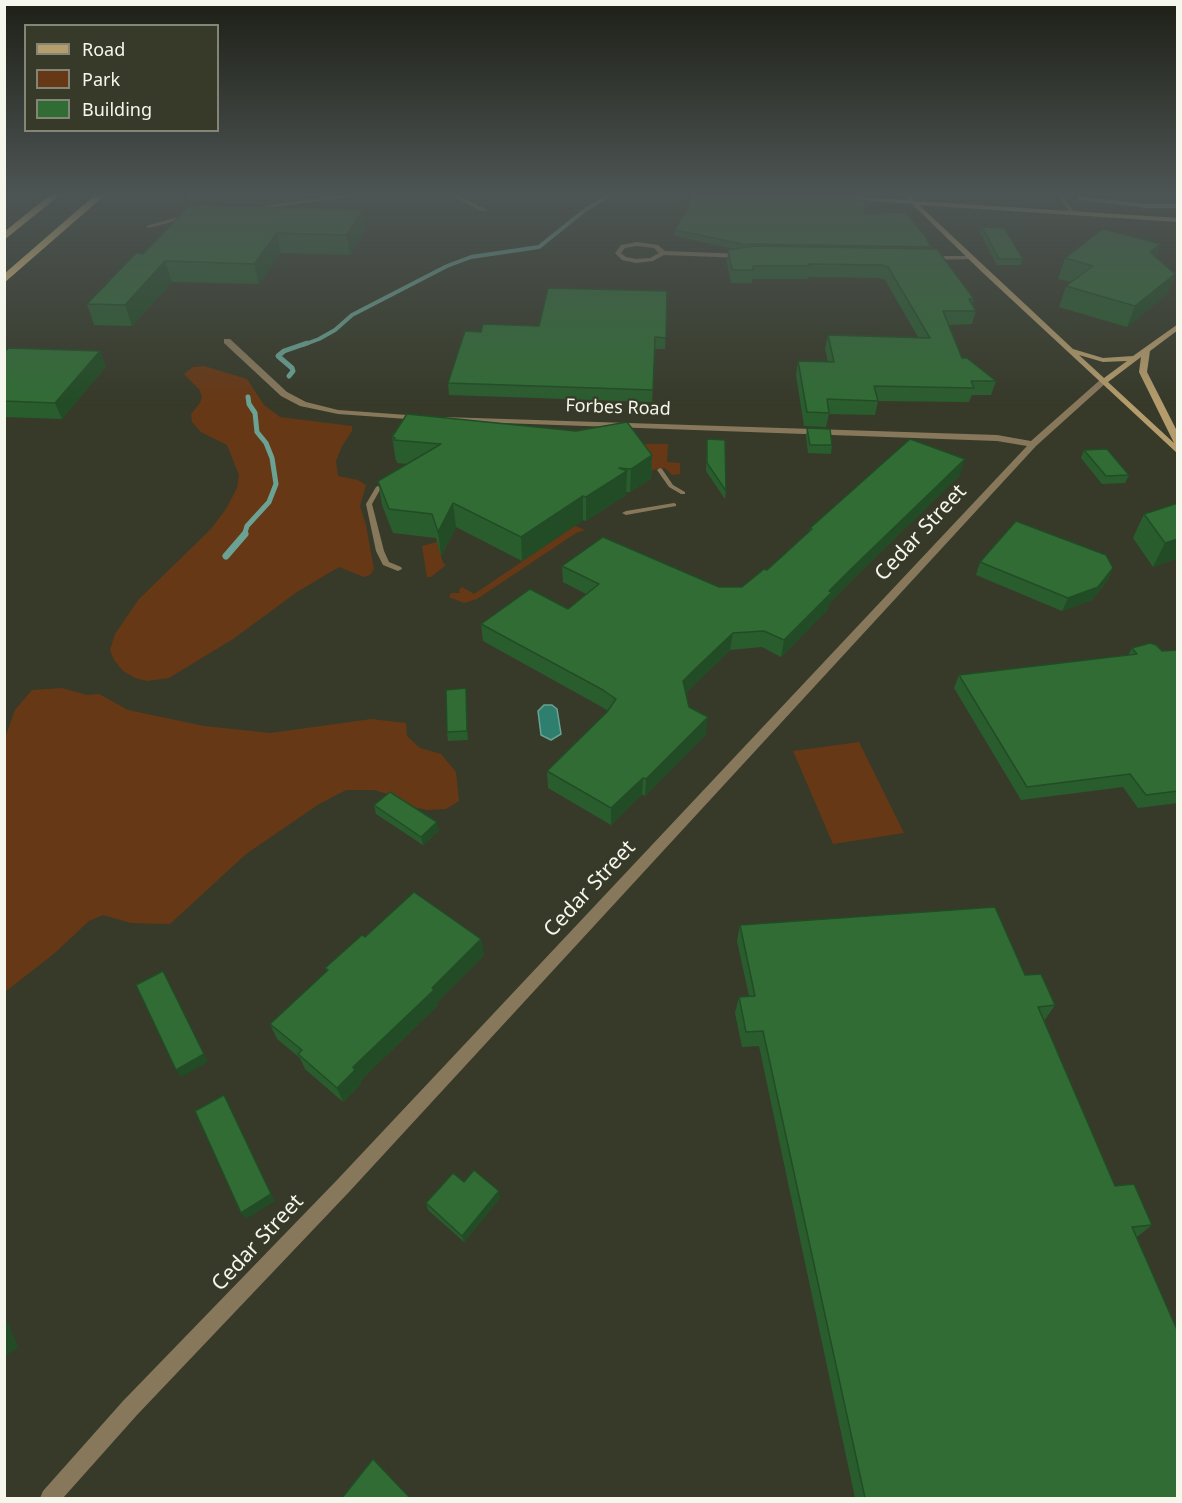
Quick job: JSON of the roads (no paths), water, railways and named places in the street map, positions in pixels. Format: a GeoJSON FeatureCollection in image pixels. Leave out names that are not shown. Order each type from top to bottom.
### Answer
{"type":"FeatureCollection","features":[{"type":"Feature","properties":{"kind":"highway"},"geometry":{"type":"LineString","coordinates":[[4,280],[21,265]]}},
{"type":"Feature","properties":{"kind":"main road"},"geometry":{"type":"LineString","coordinates":[[978,265],[1178,452]]}},
{"type":"Feature","properties":{"kind":"main road","name":"Cedar Street"},"geometry":{"type":"LineString","coordinates":[[1103,382],[1178,326]]}},
{"type":"Feature","properties":{"kind":"main road"},"geometry":{"type":"LineString","coordinates":[[1069,348],[1085,356],[1104,360],[1116,361],[1137,357]]}},
{"type":"Feature","properties":{"kind":"main road"},"geometry":{"type":"LineString","coordinates":[[1146,349],[1143,372],[1149,390],[1178,443]]}},
{"type":"Feature","properties":{"kind":"street","name":"Forbes Road"},"geometry":{"type":"LineString","coordinates":[[227,341],[290,398],[311,407],[338,412],[434,418],[997,438],[1033,444]]}},
{"type":"Feature","properties":{"kind":"street","name":"Cedar Street"},"geometry":{"type":"LineString","coordinates":[[50,1498],[130,1408],[359,1169],[1033,444],[1103,382]]}},
{"type":"Feature","properties":{"kind":"lane"},"geometry":{"type":"LineString","coordinates":[[660,470],[671,486],[683,493]]}},
{"type":"Feature","properties":{"kind":"lane"},"geometry":{"type":"LineString","coordinates":[[378,488],[369,504],[380,550],[386,563],[398,569]]}},
{"type":"Feature","properties":{"kind":"lane"},"geometry":{"type":"LineString","coordinates":[[626,513],[674,505]]}},
{"type":"Feature","properties":{"kind":"water"},"geometry":{"type":"Polygon","coordinates":[[[544,705],[552,705],[557,709],[561,734],[551,740],[541,735],[538,711],[544,705]]]}},
{"type":"Feature","properties":{"kind":"waterway"},"geometry":{"type":"LineString","coordinates":[[303,345],[335,330],[352,315],[449,265]]}},
{"type":"Feature","properties":{"kind":"waterway"},"geometry":{"type":"LineString","coordinates":[[289,376],[293,371],[292,368],[278,356],[284,351],[307,343]]}},
{"type":"Feature","properties":{"kind":"waterway"},"geometry":{"type":"LineString","coordinates":[[244,535],[247,526],[269,502],[276,484],[272,458],[266,443],[257,432],[255,413],[249,404],[248,397]]}},
{"type":"Feature","properties":{"kind":"waterway"},"geometry":{"type":"LineString","coordinates":[[226,556],[244,535]]}}]}
